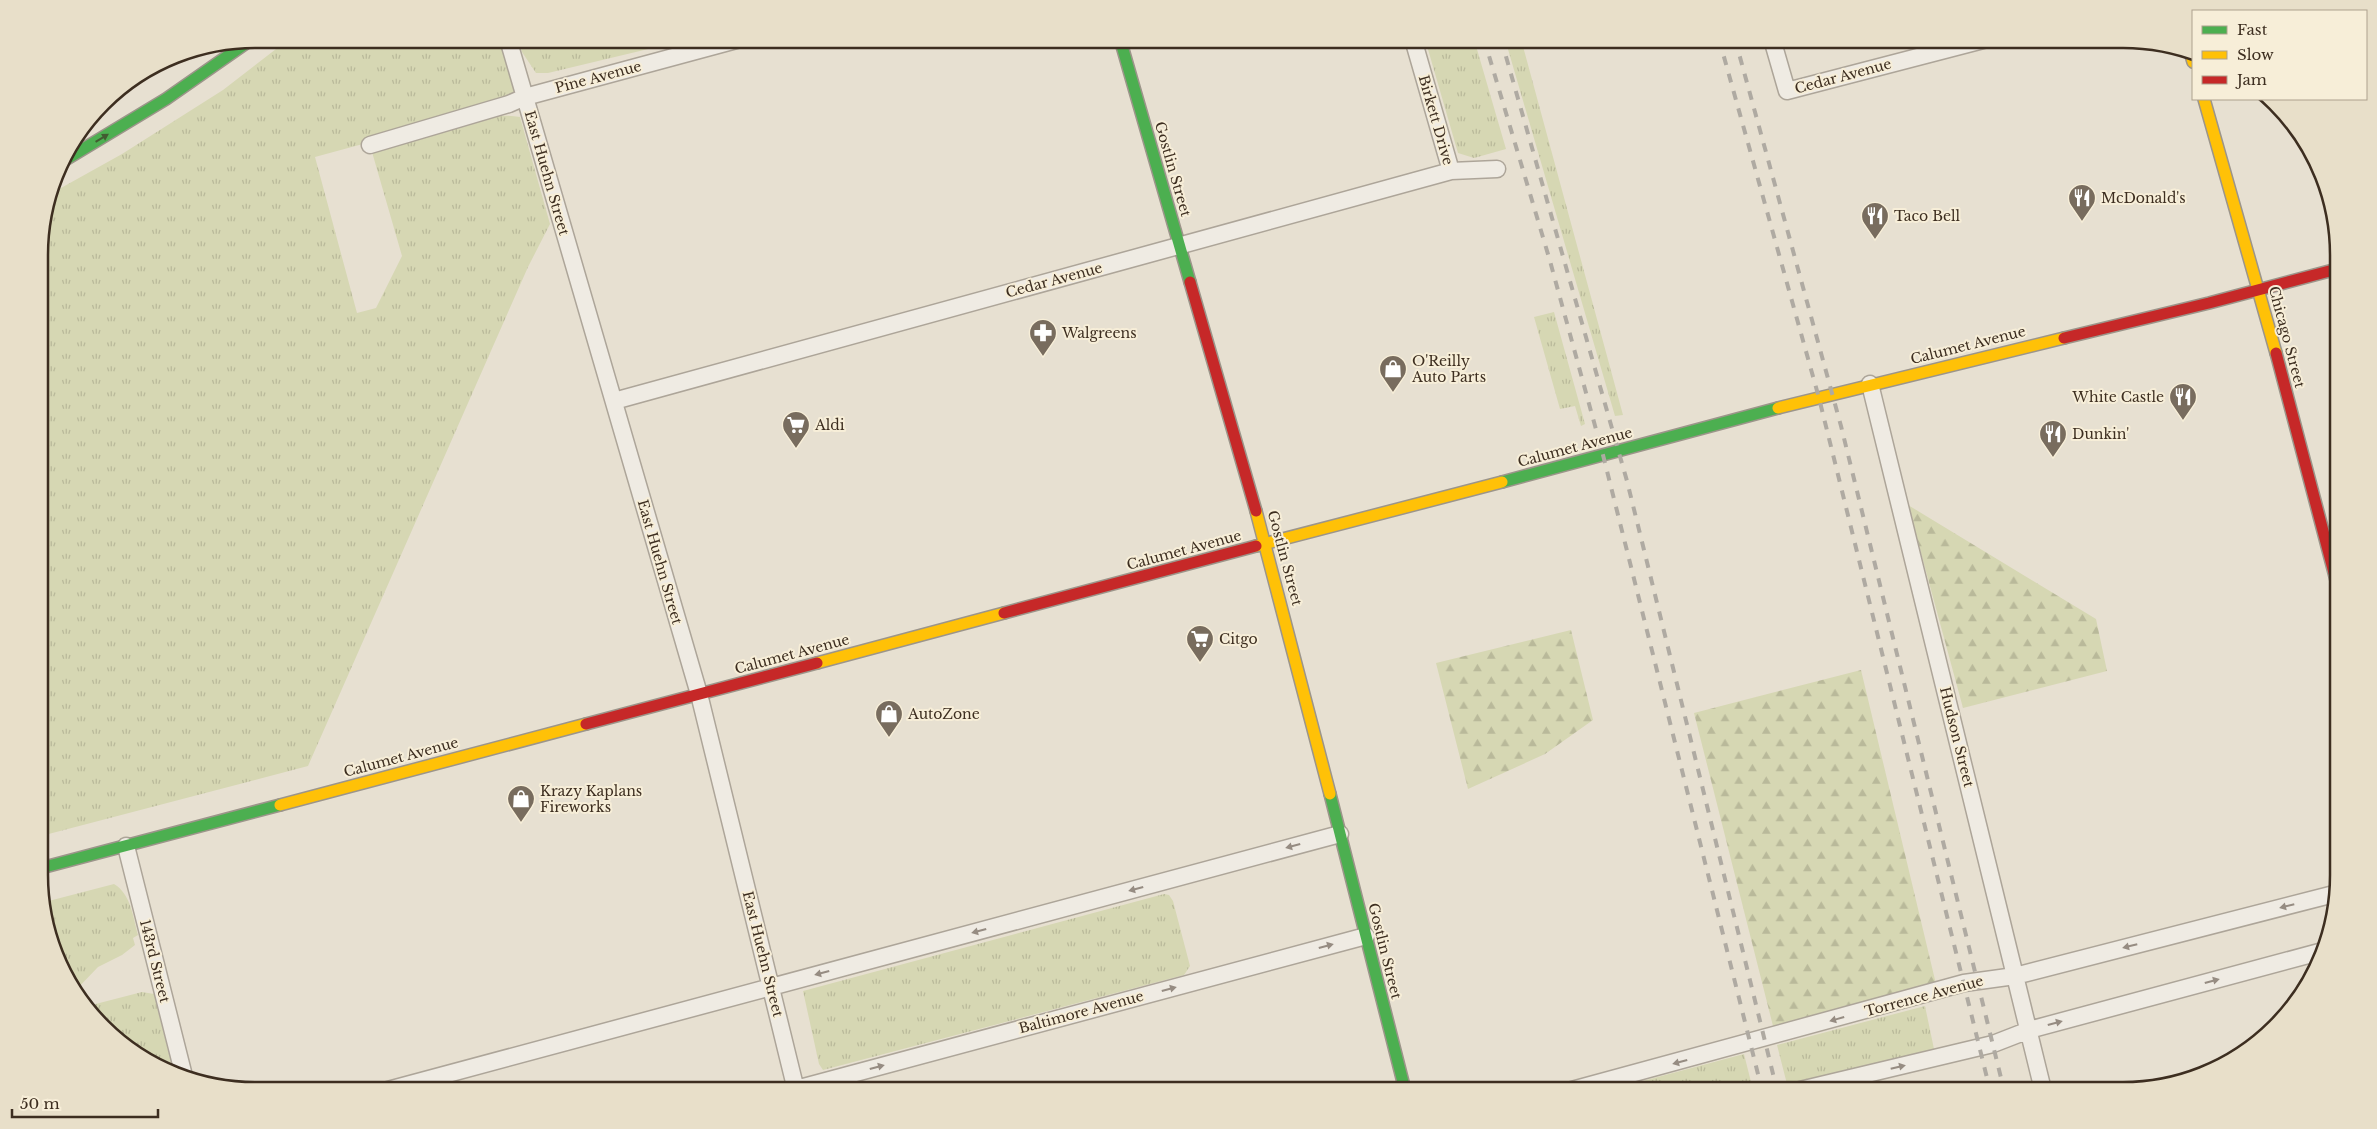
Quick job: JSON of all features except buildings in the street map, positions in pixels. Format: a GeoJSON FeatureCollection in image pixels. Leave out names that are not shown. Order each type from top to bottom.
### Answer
{"type":"FeatureCollection","features":[{"type":"Feature","properties":{"kind":"main road"},"geometry":{"type":"LineString","coordinates":[[73,155],[166,99],[239,48]]}},
{"type":"Feature","properties":{"kind":"main road","name":"Gostlin Street"},"geometry":{"type":"LineString","coordinates":[[1123,48],[1266,544],[1403,1082]]}},
{"type":"Feature","properties":{"kind":"main road","name":"Chicago Street"},"geometry":{"type":"LineString","coordinates":[[2204,100],[2330,551]]}},
{"type":"Feature","properties":{"kind":"main road","name":"Calumet Avenue"},"geometry":{"type":"LineString","coordinates":[[48,866],[1870,384],[2258,290],[2330,271]]}},
{"type":"Feature","properties":{"kind":"street","name":"East Huehn Street"},"geometry":{"type":"LineString","coordinates":[[511,48],[699,694],[794,1082]]}},
{"type":"Feature","properties":{"kind":"street","name":"Pine Avenue"},"geometry":{"type":"LineString","coordinates":[[370,145],[509,104],[525,97],[707,48]]}},
{"type":"Feature","properties":{"kind":"street","name":"Birkett Drive"},"geometry":{"type":"LineString","coordinates":[[1416,48],[1451,172]]}},
{"type":"Feature","properties":{"kind":"street","name":"Cedar Avenue"},"geometry":{"type":"LineString","coordinates":[[1775,48],[1787,91],[1952,48]]}},
{"type":"Feature","properties":{"kind":"street","name":"Cedar Avenue"},"geometry":{"type":"LineString","coordinates":[[614,401],[1451,172],[1497,169]]}},
{"type":"Feature","properties":{"kind":"street","name":"Hudson Street"},"geometry":{"type":"LineString","coordinates":[[1870,384],[2041,1082]]}},
{"type":"Feature","properties":{"kind":"street"},"geometry":{"type":"LineString","coordinates":[[418,1082],[1340,834]]}},
{"type":"Feature","properties":{"kind":"street","name":"143rd Street"},"geometry":{"type":"LineString","coordinates":[[126,846],[182,1069]]}},
{"type":"Feature","properties":{"kind":"street","name":"Torrence Avenue"},"geometry":{"type":"LineString","coordinates":[[1601,1082],[1964,983],[2015,976],[2328,895]]}},
{"type":"Feature","properties":{"kind":"street","name":"Baltimore Avenue"},"geometry":{"type":"LineString","coordinates":[[822,1082],[1366,936]]}},
{"type":"Feature","properties":{"kind":"street"},"geometry":{"type":"LineString","coordinates":[[1834,1082],[1993,1044],[2029,1030],[2314,953]]}},
{"type":"Feature","properties":{"kind":"green space"},"geometry":{"type":"Polygon","coordinates":[[[277,48],[503,48],[521,101],[315,157],[357,313],[376,308],[402,256],[372,152],[445,126],[465,121],[484,117],[520,117],[550,224],[528,267],[308,766],[48,834],[48,241],[51,214],[58,190],[122,154],[223,90],[277,48]]]}},
{"type":"Feature","properties":{"kind":"green space"},"geometry":{"type":"Polygon","coordinates":[[[521,48],[652,48],[548,73],[536,73],[521,48]]]}},
{"type":"Feature","properties":{"kind":"green space"},"geometry":{"type":"Polygon","coordinates":[[[1428,48],[1477,48],[1506,149],[1474,158],[1458,153],[1428,48]]]}},
{"type":"Feature","properties":{"kind":"green space"},"geometry":{"type":"Polygon","coordinates":[[[1508,48],[1523,48],[1623,415],[1615,416],[1508,48]]]}},
{"type":"Feature","properties":{"kind":"green space"},"geometry":{"type":"Polygon","coordinates":[[[1554,312],[1585,424],[1581,426],[1575,406],[1560,409],[1534,317],[1554,312]]]}},
{"type":"Feature","properties":{"kind":"green space"},"geometry":{"type":"Polygon","coordinates":[[[1908,505],[2096,619],[2107,671],[1963,708],[1908,505]]]}},
{"type":"Feature","properties":{"kind":"green space"},"geometry":{"type":"Polygon","coordinates":[[[1571,630],[1593,720],[1545,754],[1468,789],[1436,663],[1571,630]]]}},
{"type":"Feature","properties":{"kind":"green space"},"geometry":{"type":"Polygon","coordinates":[[[1861,670],[1936,984],[1773,1026],[1694,713],[1861,670]]]}},
{"type":"Feature","properties":{"kind":"green space"},"geometry":{"type":"Polygon","coordinates":[[[114,884],[120,888],[128,900],[138,935],[133,938],[135,945],[122,955],[98,967],[80,986],[58,941],[49,901],[114,884]]]}},
{"type":"Feature","properties":{"kind":"green space"},"geometry":{"type":"Polygon","coordinates":[[[1164,894],[1169,895],[1173,901],[1190,966],[1184,975],[823,1070],[819,1064],[803,991],[1164,894]]]}},
{"type":"Feature","properties":{"kind":"green space"},"geometry":{"type":"Polygon","coordinates":[[[142,992],[154,994],[172,1064],[128,1039],[93,1005],[142,992]]]}},
{"type":"Feature","properties":{"kind":"green space"},"geometry":{"type":"Polygon","coordinates":[[[1925,1006],[1934,1049],[1810,1082],[1786,1082],[1777,1045],[1925,1006]]]}},
{"type":"Feature","properties":{"kind":"green space"},"geometry":{"type":"Polygon","coordinates":[[[1744,1054],[1751,1082],[1639,1082],[1744,1054]]]}},
{"type":"Feature","properties":{"kind":"railway"},"geometry":{"type":"LineString","coordinates":[[1487,48],[1550,261],[1603,455],[1760,1082]]}},
{"type":"Feature","properties":{"kind":"railway"},"geometry":{"type":"LineString","coordinates":[[1504,48],[1627,481],[1775,1082]]}},
{"type":"Feature","properties":{"kind":"railway"},"geometry":{"type":"LineString","coordinates":[[1722,48],[1819,398],[1988,1082]]}},
{"type":"Feature","properties":{"kind":"railway"},"geometry":{"type":"LineString","coordinates":[[1737,48],[1841,426],[2002,1082]]}},
{"type":"Feature","properties":{"kind":"traffic: fast"},"geometry":{"type":"LineString","coordinates":[[73,155],[166,99],[239,48]]}},
{"type":"Feature","properties":{"kind":"traffic: fast"},"geometry":{"type":"LineString","coordinates":[[1123,48],[1190,282]]}},
{"type":"Feature","properties":{"kind":"traffic: fast"},"geometry":{"type":"LineString","coordinates":[[1502,482],[1778,408]]}},
{"type":"Feature","properties":{"kind":"traffic: fast"},"geometry":{"type":"LineString","coordinates":[[1330,794],[1403,1082]]}},
{"type":"Feature","properties":{"kind":"traffic: fast"},"geometry":{"type":"LineString","coordinates":[[48,866],[280,805]]}},
{"type":"Feature","properties":{"kind":"traffic: slow"},"geometry":{"type":"LineString","coordinates":[[2204,100],[2276,353]]}},
{"type":"Feature","properties":{"kind":"traffic: slow"},"geometry":{"type":"LineString","coordinates":[[1778,408],[2064,338]]}},
{"type":"Feature","properties":{"kind":"traffic: slow"},"geometry":{"type":"LineString","coordinates":[[1256,546],[1502,482]]}},
{"type":"Feature","properties":{"kind":"traffic: slow"},"geometry":{"type":"LineString","coordinates":[[1256,511],[1330,794]]}},
{"type":"Feature","properties":{"kind":"traffic: slow"},"geometry":{"type":"LineString","coordinates":[[817,663],[1004,613]]}},
{"type":"Feature","properties":{"kind":"traffic: slow"},"geometry":{"type":"LineString","coordinates":[[280,805],[586,724]]}},
{"type":"Feature","properties":{"kind":"traffic: jam"},"geometry":{"type":"LineString","coordinates":[[2064,338],[2209,303],[2330,271]]}},
{"type":"Feature","properties":{"kind":"traffic: jam"},"geometry":{"type":"LineString","coordinates":[[1190,282],[1256,511]]}},
{"type":"Feature","properties":{"kind":"traffic: jam"},"geometry":{"type":"LineString","coordinates":[[2276,353],[2330,557]]}},
{"type":"Feature","properties":{"kind":"traffic: jam"},"geometry":{"type":"LineString","coordinates":[[1004,613],[1256,546]]}},
{"type":"Feature","properties":{"kind":"traffic: jam"},"geometry":{"type":"LineString","coordinates":[[586,724],[817,663]]}},
{"type":"Feature","properties":{"kind":"place","name":"McDonald's"},"geometry":{"type":"Point","coordinates":[2082,222]}},
{"type":"Feature","properties":{"kind":"place","name":"Taco Bell"},"geometry":{"type":"Point","coordinates":[1875,240]}},
{"type":"Feature","properties":{"kind":"place","name":"Walgreens"},"geometry":{"type":"Point","coordinates":[1043,357]}},
{"type":"Feature","properties":{"kind":"place","name":"O'Reilly Auto Parts"},"geometry":{"type":"Point","coordinates":[1393,393]}},
{"type":"Feature","properties":{"kind":"place","name":"White Castle"},"geometry":{"type":"Point","coordinates":[2183,421]}},
{"type":"Feature","properties":{"kind":"place","name":"Aldi"},"geometry":{"type":"Point","coordinates":[796,449]}},
{"type":"Feature","properties":{"kind":"place","name":"Dunkin'"},"geometry":{"type":"Point","coordinates":[2053,458]}},
{"type":"Feature","properties":{"kind":"place","name":"Citgo"},"geometry":{"type":"Point","coordinates":[1200,663]}},
{"type":"Feature","properties":{"kind":"place","name":"AutoZone"},"geometry":{"type":"Point","coordinates":[889,738]}},
{"type":"Feature","properties":{"kind":"place","name":"Krazy Kaplans Fireworks"},"geometry":{"type":"Point","coordinates":[521,823]}}]}
